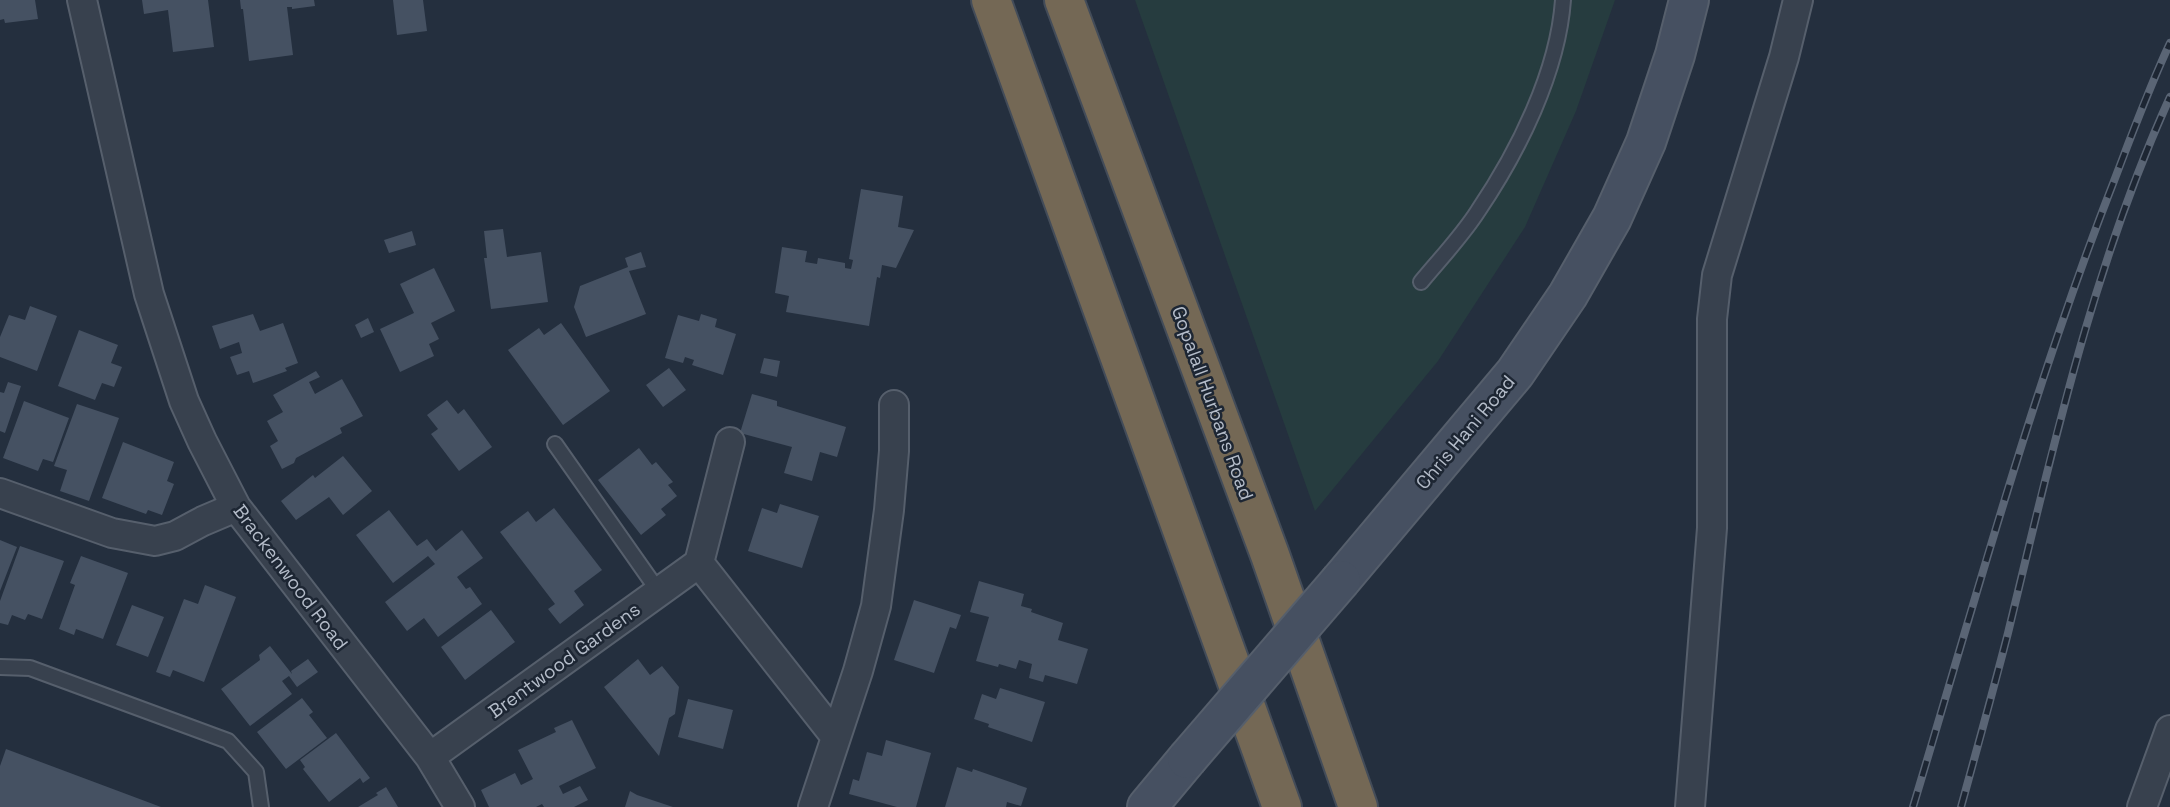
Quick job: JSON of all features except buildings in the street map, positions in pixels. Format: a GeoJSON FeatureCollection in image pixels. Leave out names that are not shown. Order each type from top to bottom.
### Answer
{"type":"FeatureCollection","features":[{"type":"Feature","properties":{"kind":"highway"},"geometry":{"type":"LineString","coordinates":[[991,0],[1282,807]]}},
{"type":"Feature","properties":{"kind":"highway","name":"Gopalall Hurbans Road"},"geometry":{"type":"LineString","coordinates":[[1065,0],[1270,555],[1358,807]]}},
{"type":"Feature","properties":{"kind":"street","name":"Brackenwood Road"},"geometry":{"type":"LineString","coordinates":[[82,0],[149,294],[184,401],[202,442],[236,508],[430,757],[460,807]]}},
{"type":"Feature","properties":{"kind":"street","name":"Chris Hani Road"},"geometry":{"type":"LineString","coordinates":[[1147,807],[1515,373],[1567,295],[1612,218],[1646,142],[1675,55],[1689,0]]}},
{"type":"Feature","properties":{"kind":"street"},"geometry":{"type":"LineString","coordinates":[[1690,807],[1712,528],[1712,319],[1717,275],[1784,57],[1798,0]]}},
{"type":"Feature","properties":{"kind":"street"},"geometry":{"type":"LineString","coordinates":[[813,807],[858,671],[876,606],[890,498],[894,405]]}},
{"type":"Feature","properties":{"kind":"street"},"geometry":{"type":"LineString","coordinates":[[730,443],[699,564],[836,737]]}},
{"type":"Feature","properties":{"kind":"street"},"geometry":{"type":"LineString","coordinates":[[0,494],[112,533],[155,541],[175,536],[203,520],[236,508]]}},
{"type":"Feature","properties":{"kind":"street","name":"Brentwood Gardens"},"geometry":{"type":"LineString","coordinates":[[430,757],[699,564]]}},
{"type":"Feature","properties":{"kind":"street"},"geometry":{"type":"LineString","coordinates":[[2142,807],[2170,730]]}},
{"type":"Feature","properties":{"kind":"lane"},"geometry":{"type":"LineString","coordinates":[[1421,282],[1478,213],[1526,129],[1561,30],[1563,0]]}},
{"type":"Feature","properties":{"kind":"lane"},"geometry":{"type":"LineString","coordinates":[[555,443],[659,592]]}},
{"type":"Feature","properties":{"kind":"lane"},"geometry":{"type":"LineString","coordinates":[[0,667],[30,668],[228,741],[256,772],[261,807]]}},
{"type":"Feature","properties":{"kind":"green space"},"geometry":{"type":"Polygon","coordinates":[[[1135,0],[1615,0],[1576,111],[1525,227],[1438,361],[1315,511],[1135,0]]]}},
{"type":"Feature","properties":{"kind":"railway"},"geometry":{"type":"LineString","coordinates":[[1913,807],[2007,492],[2058,335],[2127,146],[2170,43]]}},
{"type":"Feature","properties":{"kind":"railway"},"geometry":{"type":"LineString","coordinates":[[1961,807],[2076,361],[2118,227],[2170,97]]}}]}
